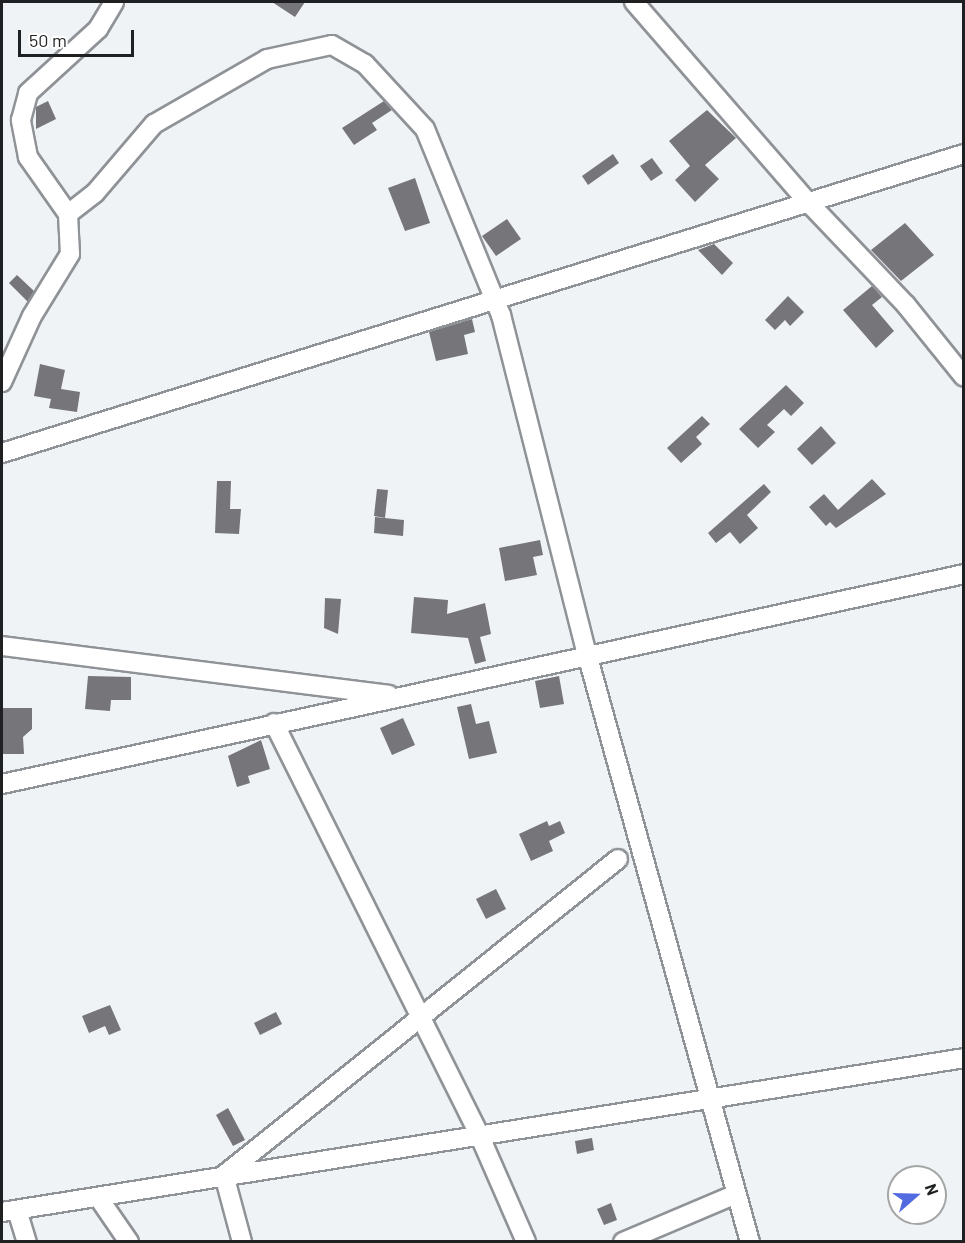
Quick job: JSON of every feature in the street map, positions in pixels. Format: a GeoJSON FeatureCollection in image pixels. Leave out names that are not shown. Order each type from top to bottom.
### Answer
{"type":"FeatureCollection","features":[{"type":"Feature","properties":{"kind":"street"},"geometry":{"type":"LineString","coordinates":[[2,382],[32,316],[64,271],[72,233],[68,214],[28,157],[21,120],[28,93],[98,29],[114,2]]}},
{"type":"Feature","properties":{"kind":"street"},"geometry":{"type":"LineString","coordinates":[[634,2],[808,202],[906,304],[963,377]]}},
{"type":"Feature","properties":{"kind":"street"},"geometry":{"type":"LineString","coordinates":[[68,214],[95,193],[154,124],[267,59],[332,45],[365,64],[425,129],[495,297],[586,654],[750,1242]]}},
{"type":"Feature","properties":{"kind":"street"},"geometry":{"type":"LineString","coordinates":[[2,453],[495,297],[963,154]]}},
{"type":"Feature","properties":{"kind":"street"},"geometry":{"type":"LineString","coordinates":[[2,784],[274,723],[405,697],[586,654],[963,574]]}},
{"type":"Feature","properties":{"kind":"street"},"geometry":{"type":"LineString","coordinates":[[2,646],[405,697]]}},
{"type":"Feature","properties":{"kind":"street"},"geometry":{"type":"LineString","coordinates":[[274,723],[478,1132],[526,1242]]}},
{"type":"Feature","properties":{"kind":"street"},"geometry":{"type":"LineString","coordinates":[[224,1175],[618,859]]}},
{"type":"Feature","properties":{"kind":"street"},"geometry":{"type":"LineString","coordinates":[[27,1242],[9,1211],[478,1132],[963,1058]]}},
{"type":"Feature","properties":{"kind":"street"},"geometry":{"type":"LineString","coordinates":[[224,1175],[242,1242]]}},
{"type":"Feature","properties":{"kind":"street"},"geometry":{"type":"LineString","coordinates":[[623,1242],[736,1194]]}},
{"type":"Feature","properties":{"kind":"street"},"geometry":{"type":"LineString","coordinates":[[98,1197],[129,1242]]}},
{"type":"Feature","properties":{"kind":"building"},"geometry":{"type":"Polygon","coordinates":[[[272,2],[305,2],[295,17],[272,2]]]}},
{"type":"Feature","properties":{"kind":"building"},"geometry":{"type":"Polygon","coordinates":[[[48,101],[56,119],[36,129],[36,107],[48,101]]]}},
{"type":"Feature","properties":{"kind":"building"},"geometry":{"type":"Polygon","coordinates":[[[384,101],[392,110],[372,123],[377,130],[354,145],[342,128],[384,101]]]}},
{"type":"Feature","properties":{"kind":"building"},"geometry":{"type":"Polygon","coordinates":[[[707,110],[736,138],[705,165],[719,179],[695,202],[675,180],[690,166],[669,141],[707,110]]]}},
{"type":"Feature","properties":{"kind":"building"},"geometry":{"type":"Polygon","coordinates":[[[613,154],[619,163],[588,185],[582,176],[613,154]]]}},
{"type":"Feature","properties":{"kind":"building"},"geometry":{"type":"Polygon","coordinates":[[[652,158],[663,173],[651,181],[640,166],[652,158]]]}},
{"type":"Feature","properties":{"kind":"building"},"geometry":{"type":"Polygon","coordinates":[[[415,178],[430,223],[405,231],[388,188],[415,178]]]}},
{"type":"Feature","properties":{"kind":"building"},"geometry":{"type":"Polygon","coordinates":[[[507,219],[521,239],[496,256],[482,236],[507,219]]]}},
{"type":"Feature","properties":{"kind":"building"},"geometry":{"type":"Polygon","coordinates":[[[905,223],[934,255],[901,281],[871,250],[905,223]]]}},
{"type":"Feature","properties":{"kind":"building"},"geometry":{"type":"Polygon","coordinates":[[[714,244],[733,263],[722,275],[698,250],[714,244]]]}},
{"type":"Feature","properties":{"kind":"building"},"geometry":{"type":"Polygon","coordinates":[[[17,275],[34,291],[28,302],[9,283],[17,275]]]}},
{"type":"Feature","properties":{"kind":"building"},"geometry":{"type":"Polygon","coordinates":[[[872,286],[882,297],[872,305],[894,331],[876,348],[843,310],[872,286]]]}},
{"type":"Feature","properties":{"kind":"building"},"geometry":{"type":"Polygon","coordinates":[[[788,296],[804,312],[790,326],[785,320],[775,330],[765,320],[788,296]]]}},
{"type":"Feature","properties":{"kind":"building"},"geometry":{"type":"Polygon","coordinates":[[[472,319],[475,332],[464,335],[468,354],[436,361],[429,332],[472,319]]]}},
{"type":"Feature","properties":{"kind":"building"},"geometry":{"type":"Polygon","coordinates":[[[40,364],[65,370],[61,389],[80,392],[77,412],[49,408],[51,399],[34,396],[40,364]]]}},
{"type":"Feature","properties":{"kind":"building"},"geometry":{"type":"Polygon","coordinates":[[[786,385],[804,403],[791,416],[784,409],[767,425],[775,432],[758,448],[739,429],[786,385]]]}},
{"type":"Feature","properties":{"kind":"building"},"geometry":{"type":"Polygon","coordinates":[[[702,416],[710,424],[696,437],[702,444],[681,463],[667,448],[702,416]]]}},
{"type":"Feature","properties":{"kind":"building"},"geometry":{"type":"Polygon","coordinates":[[[821,426],[836,443],[812,465],[797,449],[821,426]]]}},
{"type":"Feature","properties":{"kind":"building"},"geometry":{"type":"Polygon","coordinates":[[[872,479],[886,494],[836,528],[830,522],[826,526],[809,507],[824,494],[838,510],[872,479]]]}},
{"type":"Feature","properties":{"kind":"building"},"geometry":{"type":"Polygon","coordinates":[[[217,481],[231,481],[230,509],[241,509],[239,534],[215,533],[217,481]]]}},
{"type":"Feature","properties":{"kind":"building"},"geometry":{"type":"Polygon","coordinates":[[[764,484],[771,492],[747,515],[758,528],[740,544],[730,532],[716,543],[708,533],[764,484]]]}},
{"type":"Feature","properties":{"kind":"building"},"geometry":{"type":"Polygon","coordinates":[[[377,489],[388,490],[385,518],[374,516],[377,489]]]}},
{"type":"Feature","properties":{"kind":"building"},"geometry":{"type":"Polygon","coordinates":[[[375,517],[404,520],[403,536],[374,533],[375,517]]]}},
{"type":"Feature","properties":{"kind":"building"},"geometry":{"type":"Polygon","coordinates":[[[540,540],[543,555],[533,557],[537,575],[505,581],[499,548],[540,540]]]}},
{"type":"Feature","properties":{"kind":"building"},"geometry":{"type":"Polygon","coordinates":[[[414,597],[448,600],[447,614],[485,603],[491,634],[480,637],[486,661],[475,664],[468,638],[411,633],[414,597]]]}},
{"type":"Feature","properties":{"kind":"building"},"geometry":{"type":"Polygon","coordinates":[[[325,598],[341,599],[338,634],[324,628],[325,598]]]}},
{"type":"Feature","properties":{"kind":"building"},"geometry":{"type":"Polygon","coordinates":[[[88,676],[131,677],[131,700],[111,700],[110,711],[85,709],[88,676]]]}},
{"type":"Feature","properties":{"kind":"building"},"geometry":{"type":"Polygon","coordinates":[[[559,676],[564,704],[540,708],[535,681],[559,676]]]}},
{"type":"Feature","properties":{"kind":"building"},"geometry":{"type":"Polygon","coordinates":[[[471,704],[476,724],[489,721],[497,753],[469,759],[457,707],[471,704]]]}},
{"type":"Feature","properties":{"kind":"building"},"geometry":{"type":"Polygon","coordinates":[[[2,708],[32,708],[32,729],[23,737],[24,754],[2,754],[2,708]]]}},
{"type":"Feature","properties":{"kind":"building"},"geometry":{"type":"Polygon","coordinates":[[[403,718],[415,745],[392,755],[380,728],[403,718]]]}},
{"type":"Feature","properties":{"kind":"building"},"geometry":{"type":"Polygon","coordinates":[[[261,740],[270,769],[248,776],[250,783],[237,787],[228,756],[261,740]]]}},
{"type":"Feature","properties":{"kind":"building"},"geometry":{"type":"Polygon","coordinates":[[[547,821],[549,826],[560,821],[565,833],[549,841],[553,851],[531,861],[519,834],[547,821]]]}},
{"type":"Feature","properties":{"kind":"building"},"geometry":{"type":"Polygon","coordinates":[[[496,889],[506,909],[486,919],[476,899],[496,889]]]}},
{"type":"Feature","properties":{"kind":"building"},"geometry":{"type":"Polygon","coordinates":[[[110,1005],[121,1030],[109,1035],[105,1026],[89,1033],[82,1016],[110,1005]]]}},
{"type":"Feature","properties":{"kind":"building"},"geometry":{"type":"Polygon","coordinates":[[[276,1012],[282,1024],[260,1035],[254,1023],[276,1012]]]}},
{"type":"Feature","properties":{"kind":"building"},"geometry":{"type":"Polygon","coordinates":[[[228,1108],[245,1140],[233,1146],[216,1115],[228,1108]]]}},
{"type":"Feature","properties":{"kind":"building"},"geometry":{"type":"Polygon","coordinates":[[[592,1138],[594,1150],[577,1154],[575,1141],[592,1138]]]}},
{"type":"Feature","properties":{"kind":"building"},"geometry":{"type":"Polygon","coordinates":[[[611,1203],[617,1220],[604,1225],[597,1209],[611,1203]]]}}]}
